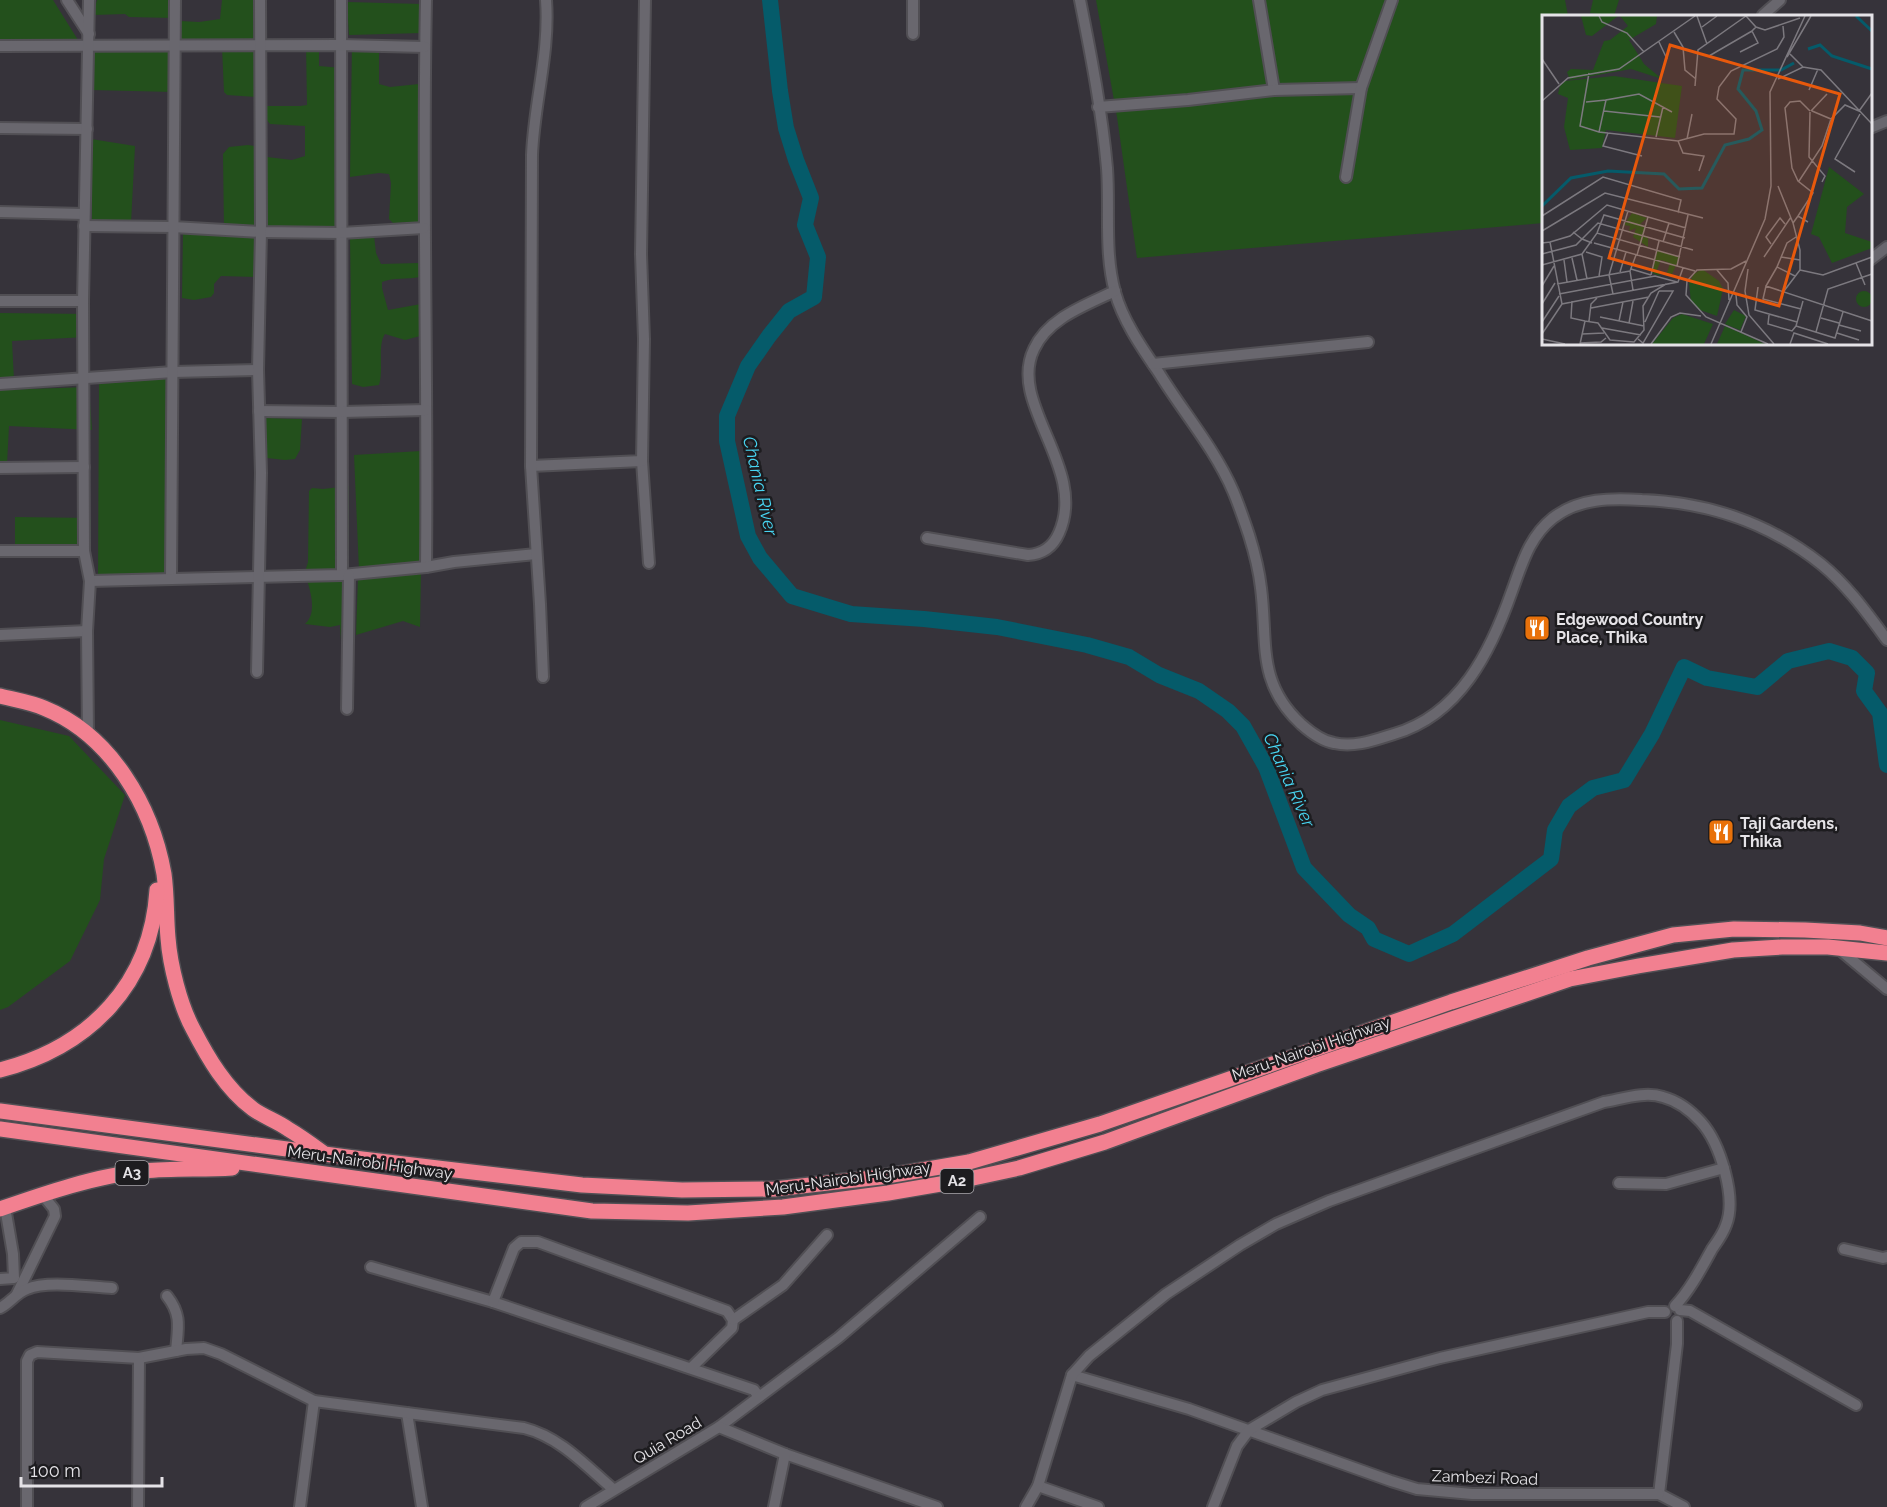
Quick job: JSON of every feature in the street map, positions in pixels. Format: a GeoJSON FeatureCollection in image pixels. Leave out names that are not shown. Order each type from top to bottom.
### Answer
{"type":"FeatureCollection","features":[{"type":"Feature","properties":{"kind":"highway"},"geometry":{"type":"LineString","coordinates":[[0,696],[44,708],[68,720],[109,755],[127,778],[140,801],[155,839],[164,875],[168,941],[177,986],[192,1027],[214,1067],[252,1108],[288,1128],[324,1154]]}},
{"type":"Feature","properties":{"kind":"highway"},"geometry":{"type":"LineString","coordinates":[[0,1070],[48,1053],[74,1040],[95,1022],[120,995],[137,970],[148,941],[156,907],[158,876],[155,839]]}},
{"type":"Feature","properties":{"kind":"highway","name":"Meru-Nairobi Highway"},"geometry":{"type":"LineString","coordinates":[[0,1111],[582,1185],[671,1190],[775,1189],[881,1177],[969,1162],[1100,1124],[1461,999],[1588,958],[1673,935],[1734,929],[1860,933],[1887,938]]}},
{"type":"Feature","properties":{"kind":"highway","name":"Meru-Nairobi Highway"},"geometry":{"type":"LineString","coordinates":[[0,1128],[592,1211],[688,1213],[759,1209],[888,1193],[1018,1168],[1105,1142],[1326,1061],[1570,980],[1733,950],[1828,947],[1887,953]]}},
{"type":"Feature","properties":{"kind":"highway","name":"A3"},"geometry":{"type":"LineString","coordinates":[[3,1208],[42,1194],[143,1171],[268,1166]]}},
{"type":"Feature","properties":{"kind":"street"},"geometry":{"type":"LineString","coordinates":[[67,0],[89,40]]}},
{"type":"Feature","properties":{"kind":"street"},"geometry":{"type":"LineString","coordinates":[[88,736],[87,631],[90,581],[84,551],[83,301],[89,0]]}},
{"type":"Feature","properties":{"kind":"street"},"geometry":{"type":"LineString","coordinates":[[171,579],[175,0]]}},
{"type":"Feature","properties":{"kind":"street"},"geometry":{"type":"LineString","coordinates":[[257,672],[261,472],[258,370],[261,232],[260,0]]}},
{"type":"Feature","properties":{"kind":"street"},"geometry":{"type":"LineString","coordinates":[[341,0],[342,412],[347,709]]}},
{"type":"Feature","properties":{"kind":"street"},"geometry":{"type":"LineString","coordinates":[[426,0],[424,228],[426,567]]}},
{"type":"Feature","properties":{"kind":"street"},"geometry":{"type":"LineString","coordinates":[[543,677],[531,466],[532,156],[536,105],[546,47],[546,0]]}},
{"type":"Feature","properties":{"kind":"street"},"geometry":{"type":"LineString","coordinates":[[645,0],[641,254],[644,339],[642,461],[649,563]]}},
{"type":"Feature","properties":{"kind":"street"},"geometry":{"type":"LineString","coordinates":[[913,0],[914,34]]}},
{"type":"Feature","properties":{"kind":"street"},"geometry":{"type":"LineString","coordinates":[[1080,0],[1105,152],[1109,258],[1115,291],[1126,320],[1210,450],[1233,490],[1250,539],[1261,586],[1264,653],[1272,683],[1288,712],[1310,732],[1334,743],[1361,744],[1405,731],[1435,716],[1458,694],[1480,663],[1501,622],[1531,541],[1553,518],[1568,509],[1575,505],[1606,498],[1655,500],[1716,510],[1749,520],[1782,538],[1821,565],[1857,601],[1887,640]]}},
{"type":"Feature","properties":{"kind":"street"},"geometry":{"type":"LineString","coordinates":[[1259,0],[1274,90]]}},
{"type":"Feature","properties":{"kind":"street"},"geometry":{"type":"LineString","coordinates":[[1346,177],[1361,88],[1392,0]]}},
{"type":"Feature","properties":{"kind":"street"},"geometry":{"type":"LineString","coordinates":[[1763,15],[1780,0]]}},
{"type":"Feature","properties":{"kind":"street"},"geometry":{"type":"LineString","coordinates":[[0,46],[89,40],[175,45],[425,47]]}},
{"type":"Feature","properties":{"kind":"street"},"geometry":{"type":"LineString","coordinates":[[1098,107],[1274,90],[1361,88]]}},
{"type":"Feature","properties":{"kind":"street"},"geometry":{"type":"LineString","coordinates":[[1872,127],[1887,121]]}},
{"type":"Feature","properties":{"kind":"street"},"geometry":{"type":"LineString","coordinates":[[0,128],[87,129]]}},
{"type":"Feature","properties":{"kind":"street"},"geometry":{"type":"LineString","coordinates":[[0,212],[261,232],[341,233],[424,228]]}},
{"type":"Feature","properties":{"kind":"street"},"geometry":{"type":"LineString","coordinates":[[1872,258],[1887,247]]}},
{"type":"Feature","properties":{"kind":"street"},"geometry":{"type":"LineString","coordinates":[[927,538],[1028,555],[1043,552],[1056,541],[1064,521],[1067,505],[1065,489],[1033,398],[1028,380],[1029,362],[1037,343],[1050,327],[1073,312],[1115,291]]}},
{"type":"Feature","properties":{"kind":"street"},"geometry":{"type":"LineString","coordinates":[[0,301],[83,301]]}},
{"type":"Feature","properties":{"kind":"street"},"geometry":{"type":"LineString","coordinates":[[1153,364],[1368,342]]}},
{"type":"Feature","properties":{"kind":"street"},"geometry":{"type":"LineString","coordinates":[[0,384],[173,372],[258,370]]}},
{"type":"Feature","properties":{"kind":"street"},"geometry":{"type":"LineString","coordinates":[[259,411],[426,410]]}},
{"type":"Feature","properties":{"kind":"street"},"geometry":{"type":"LineString","coordinates":[[531,466],[642,461]]}},
{"type":"Feature","properties":{"kind":"street"},"geometry":{"type":"LineString","coordinates":[[0,468],[84,467]]}},
{"type":"Feature","properties":{"kind":"street"},"geometry":{"type":"LineString","coordinates":[[0,551],[84,551]]}},
{"type":"Feature","properties":{"kind":"street"},"geometry":{"type":"LineString","coordinates":[[90,581],[346,575],[536,554]]}},
{"type":"Feature","properties":{"kind":"street"},"geometry":{"type":"LineString","coordinates":[[0,635],[87,631]]}},
{"type":"Feature","properties":{"kind":"street"},"geometry":{"type":"LineString","coordinates":[[1839,949],[1887,989]]}},
{"type":"Feature","properties":{"kind":"street"},"geometry":{"type":"LineString","coordinates":[[1026,1507],[1038,1486],[1072,1375],[1089,1356],[1166,1294],[1240,1245],[1276,1224],[1329,1201],[1604,1102],[1638,1096],[1661,1096],[1679,1103],[1702,1122],[1724,1168],[1731,1202],[1727,1225],[1674,1313],[1676,1350],[1659,1494],[1684,1507]]}},
{"type":"Feature","properties":{"kind":"street"},"geometry":{"type":"LineString","coordinates":[[1619,1183],[1666,1184],[1724,1168]]}},
{"type":"Feature","properties":{"kind":"street"},"geometry":{"type":"LineString","coordinates":[[17,1294],[55,1216],[54,1209],[42,1194]]}},
{"type":"Feature","properties":{"kind":"street"},"geometry":{"type":"LineString","coordinates":[[0,1279],[14,1278],[13,1254],[3,1208]]}},
{"type":"Feature","properties":{"kind":"street"},"geometry":{"type":"LineString","coordinates":[[719,1427],[838,1338],[980,1217]]}},
{"type":"Feature","properties":{"kind":"street"},"geometry":{"type":"LineString","coordinates":[[733,1320],[783,1285],[827,1235]]}},
{"type":"Feature","properties":{"kind":"street"},"geometry":{"type":"LineString","coordinates":[[493,1302],[514,1248],[521,1242],[530,1240],[727,1311],[733,1320],[732,1328],[691,1368]]}},
{"type":"Feature","properties":{"kind":"street"},"geometry":{"type":"LineString","coordinates":[[1844,1249],[1887,1257]]}},
{"type":"Feature","properties":{"kind":"street"},"geometry":{"type":"LineString","coordinates":[[371,1267],[493,1302],[691,1368],[754,1390],[759,1397]]}},
{"type":"Feature","properties":{"kind":"street"},"geometry":{"type":"LineString","coordinates":[[0,1308],[30,1287],[49,1285],[112,1288]]}},
{"type":"Feature","properties":{"kind":"street"},"geometry":{"type":"LineString","coordinates":[[167,1296],[176,1309],[178,1317],[176,1351]]}},
{"type":"Feature","properties":{"kind":"street"},"geometry":{"type":"LineString","coordinates":[[1213,1507],[1237,1446],[1249,1430],[1296,1402],[1322,1390],[1440,1358],[1648,1312],[1690,1311],[1856,1405]]}},
{"type":"Feature","properties":{"kind":"street"},"geometry":{"type":"LineString","coordinates":[[27,1507],[27,1361],[30,1355],[37,1352],[139,1358],[204,1348],[221,1354],[314,1401],[536,1431],[553,1438],[613,1490]]}},
{"type":"Feature","properties":{"kind":"street"},"geometry":{"type":"LineString","coordinates":[[138,1507],[141,1391],[139,1358]]}},
{"type":"Feature","properties":{"kind":"street","name":"Zambezi Road"},"geometry":{"type":"LineString","coordinates":[[1072,1375],[1189,1409],[1391,1482],[1417,1489],[1472,1494],[1659,1494]]}},
{"type":"Feature","properties":{"kind":"street"},"geometry":{"type":"LineString","coordinates":[[300,1507],[314,1401]]}},
{"type":"Feature","properties":{"kind":"street"},"geometry":{"type":"LineString","coordinates":[[407,1413],[423,1507]]}},
{"type":"Feature","properties":{"kind":"street","name":"Quia Road"},"geometry":{"type":"LineString","coordinates":[[586,1507],[719,1427],[785,1454],[937,1507]]}},
{"type":"Feature","properties":{"kind":"street"},"geometry":{"type":"LineString","coordinates":[[774,1507],[785,1454]]}},
{"type":"Feature","properties":{"kind":"street"},"geometry":{"type":"LineString","coordinates":[[1038,1486],[1098,1507]]}},
{"type":"Feature","properties":{"kind":"green space"},"geometry":{"type":"Polygon","coordinates":[[[0,0],[53,0],[78,40],[0,43],[0,0]]]}},
{"type":"Feature","properties":{"kind":"green space"},"geometry":{"type":"Polygon","coordinates":[[[97,0],[173,0],[173,18],[129,17],[125,14],[93,15],[97,0]]]}},
{"type":"Feature","properties":{"kind":"green space"},"geometry":{"type":"Polygon","coordinates":[[[222,0],[257,0],[258,43],[180,44],[180,21],[199,22],[220,19],[222,0]]]}},
{"type":"Feature","properties":{"kind":"green space"},"geometry":{"type":"Polygon","coordinates":[[[1096,0],[1565,0],[1568,15],[1542,15],[1542,223],[1137,258],[1117,117],[1096,0]]]}},
{"type":"Feature","properties":{"kind":"green space"},"geometry":{"type":"Polygon","coordinates":[[[1593,0],[1619,0],[1614,15],[1590,13],[1593,0]]]}},
{"type":"Feature","properties":{"kind":"green space"},"geometry":{"type":"Polygon","coordinates":[[[347,2],[422,4],[422,33],[349,35],[347,2]]]}},
{"type":"Feature","properties":{"kind":"green space"},"geometry":{"type":"Polygon","coordinates":[[[319,42],[319,66],[342,68],[344,231],[266,232],[267,157],[292,160],[305,156],[305,126],[270,124],[264,114],[267,106],[307,105],[306,43],[319,42]]]}},
{"type":"Feature","properties":{"kind":"green space"},"geometry":{"type":"Polygon","coordinates":[[[352,44],[379,51],[379,84],[390,87],[419,84],[419,222],[393,223],[389,219],[391,183],[389,174],[350,177],[352,44]]]}},
{"type":"Feature","properties":{"kind":"green space"},"geometry":{"type":"Polygon","coordinates":[[[222,47],[258,47],[257,97],[227,95],[224,92],[222,47]]]}},
{"type":"Feature","properties":{"kind":"green space"},"geometry":{"type":"Polygon","coordinates":[[[175,49],[174,92],[91,90],[91,50],[175,49]]]}},
{"type":"Feature","properties":{"kind":"green space"},"geometry":{"type":"Polygon","coordinates":[[[91,139],[135,146],[131,223],[92,223],[91,139]]]}},
{"type":"Feature","properties":{"kind":"green space"},"geometry":{"type":"Polygon","coordinates":[[[248,145],[260,147],[261,231],[224,230],[223,154],[229,147],[248,145]]]}},
{"type":"Feature","properties":{"kind":"green space"},"geometry":{"type":"Polygon","coordinates":[[[183,233],[261,236],[259,277],[221,276],[214,284],[214,293],[211,297],[194,300],[182,298],[183,233]]]}},
{"type":"Feature","properties":{"kind":"green space"},"geometry":{"type":"Polygon","coordinates":[[[374,236],[376,253],[381,264],[419,263],[420,277],[387,280],[382,282],[382,288],[388,310],[421,304],[420,336],[405,340],[385,334],[381,344],[379,385],[363,387],[352,384],[350,237],[374,236]]]}},
{"type":"Feature","properties":{"kind":"green space"},"geometry":{"type":"Polygon","coordinates":[[[0,313],[88,314],[86,337],[12,341],[14,380],[0,380],[0,313]]]}},
{"type":"Feature","properties":{"kind":"green space"},"geometry":{"type":"Polygon","coordinates":[[[175,378],[169,581],[98,585],[99,384],[175,378]]]}},
{"type":"Feature","properties":{"kind":"green space"},"geometry":{"type":"Polygon","coordinates":[[[89,387],[92,430],[9,426],[7,464],[0,464],[0,390],[89,387]]]}},
{"type":"Feature","properties":{"kind":"green space"},"geometry":{"type":"Polygon","coordinates":[[[264,418],[302,419],[300,450],[295,459],[267,458],[264,418]]]}},
{"type":"Feature","properties":{"kind":"green space"},"geometry":{"type":"Polygon","coordinates":[[[421,451],[420,563],[359,570],[354,455],[421,451]]]}},
{"type":"Feature","properties":{"kind":"green space"},"geometry":{"type":"Polygon","coordinates":[[[349,486],[349,572],[304,575],[308,562],[309,491],[312,488],[349,486]]]}},
{"type":"Feature","properties":{"kind":"green space"},"geometry":{"type":"Polygon","coordinates":[[[15,517],[91,518],[91,557],[15,557],[15,517]]]}},
{"type":"Feature","properties":{"kind":"green space"},"geometry":{"type":"Polygon","coordinates":[[[421,571],[420,627],[403,621],[356,635],[358,578],[421,571]]]}},
{"type":"Feature","properties":{"kind":"green space"},"geometry":{"type":"Polygon","coordinates":[[[350,578],[351,659],[342,656],[340,625],[330,627],[305,624],[309,620],[312,609],[307,580],[350,578]]]}},
{"type":"Feature","properties":{"kind":"green space"},"geometry":{"type":"Polygon","coordinates":[[[0,720],[69,736],[125,795],[104,859],[100,900],[70,961],[8,1007],[0,1010],[0,720]]]}},
{"type":"Feature","properties":{"kind":"waterway","name":"Chania River"},"geometry":{"type":"LineString","coordinates":[[770,0],[786,128],[811,198],[805,225],[818,257],[814,297],[789,311],[748,366],[727,416],[727,441],[748,536],[760,558],[792,596],[851,614],[997,627],[1087,645],[1129,657],[1159,675],[1199,691],[1228,711],[1243,726],[1266,767],[1304,868],[1349,915],[1368,928],[1374,939],[1409,954],[1453,934],[1551,859],[1555,830],[1569,806],[1593,788],[1624,780],[1652,734],[1684,667],[1707,678],[1757,687],[1788,661],[1829,651],[1852,658],[1867,673],[1864,691],[1880,713],[1887,765]]}},
{"type":"Feature","properties":{"kind":"place","name":"Edgewood Country Place, Thika"},"geometry":{"type":"Point","coordinates":[1537,628]}},
{"type":"Feature","properties":{"kind":"place","name":"Taji Gardens, Thika"},"geometry":{"type":"Point","coordinates":[1721,832]}}]}
